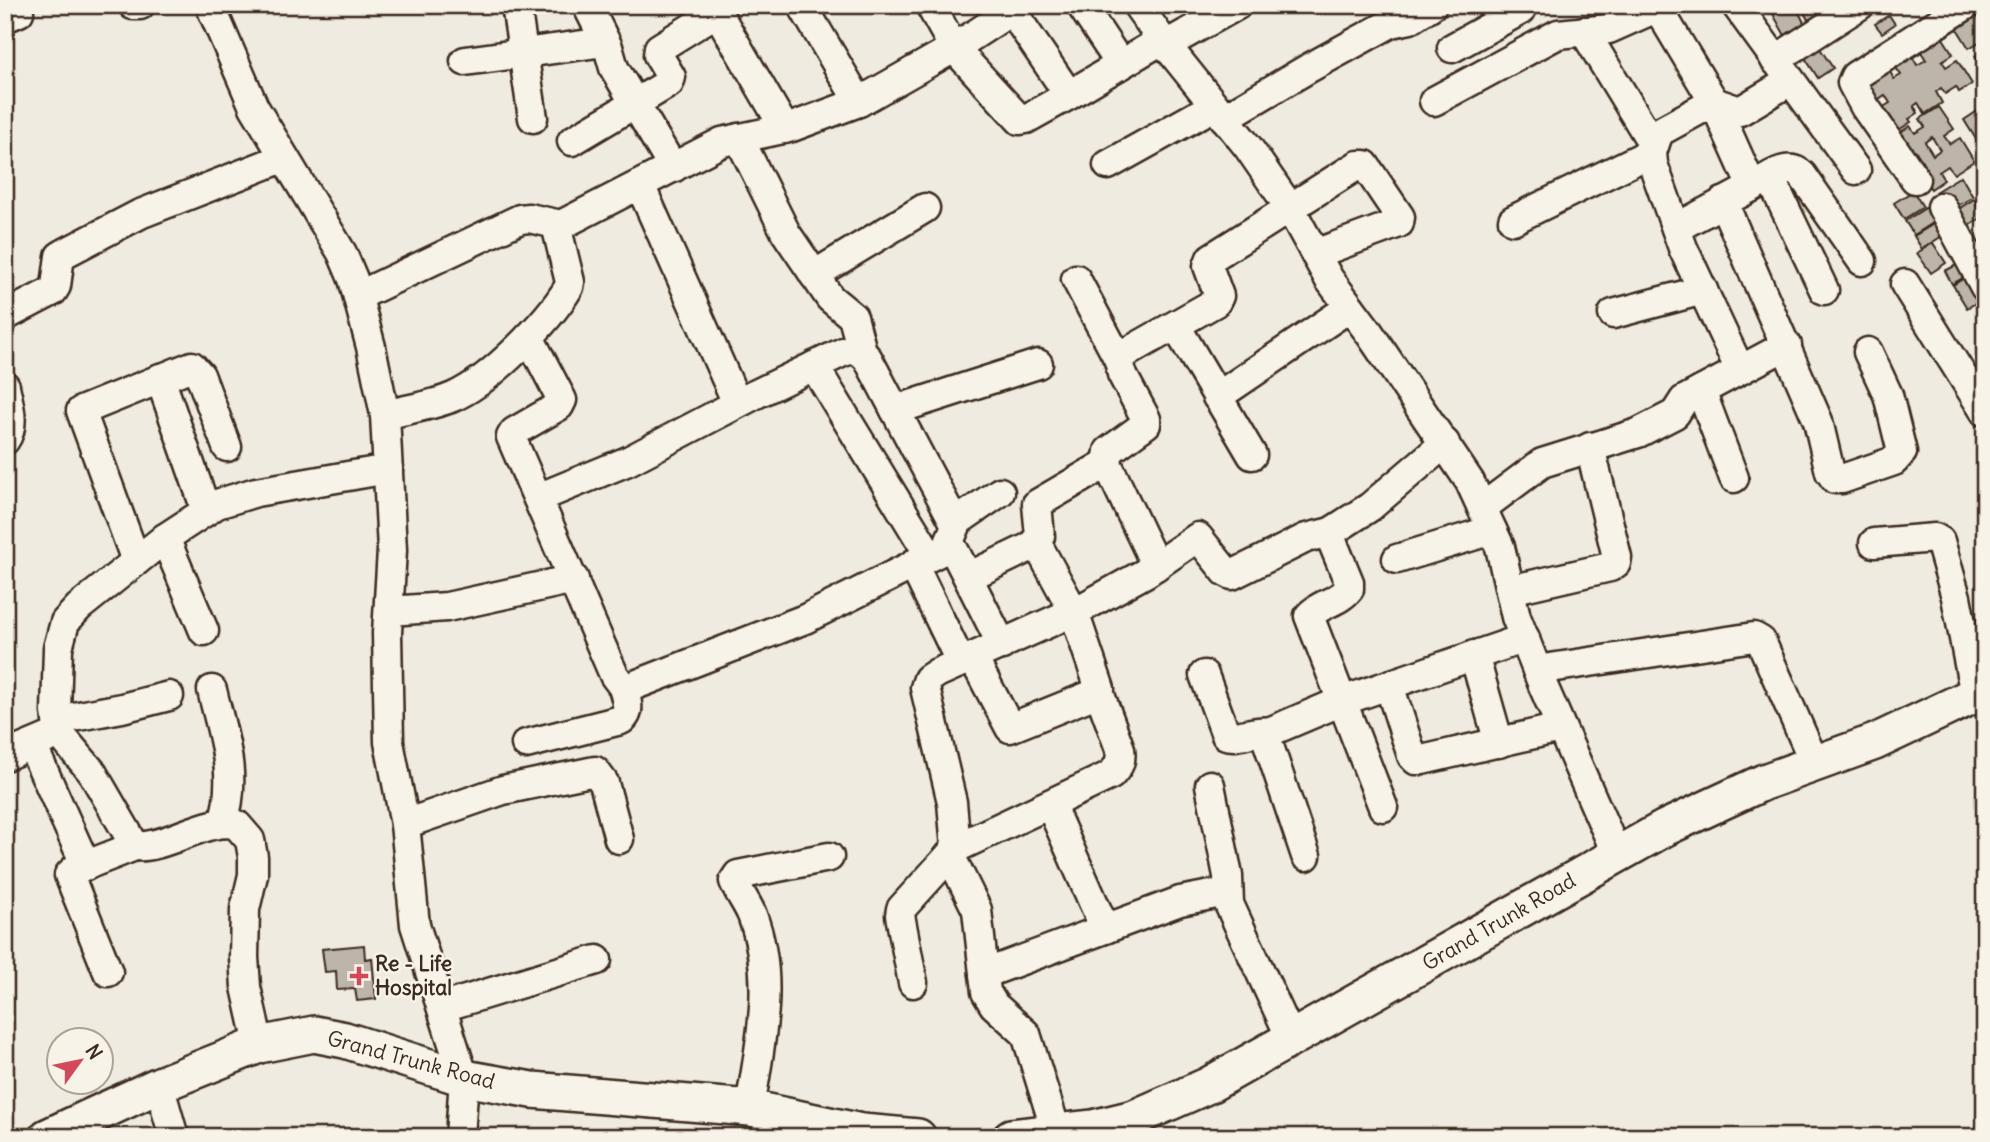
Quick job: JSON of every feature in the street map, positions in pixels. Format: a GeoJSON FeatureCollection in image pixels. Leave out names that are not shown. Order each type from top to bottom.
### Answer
{"type":"FeatureCollection","features":[{"type":"Feature","properties":{"kind":"main road","name":"Grand Trunk Road"},"geometry":{"type":"LineString","coordinates":[[1011,1137],[1093,1128],[1134,1118],[1169,1104],[1209,1085],[1665,828],[1764,782],[1875,742],[1980,693]]}},
{"type":"Feature","properties":{"kind":"main road","name":"Grand Trunk Road"},"geometry":{"type":"LineString","coordinates":[[47,1137],[159,1086],[259,1045],[314,1034],[345,1040],[464,1078],[532,1090],[750,1108],[862,1132],[918,1137]]}},
{"type":"Feature","properties":{"kind":"street"},"geometry":{"type":"LineString","coordinates":[[133,5],[141,5]]}},
{"type":"Feature","properties":{"kind":"street"},"geometry":{"type":"LineString","coordinates":[[210,5],[254,107],[328,227],[346,262],[372,347],[385,415],[392,550],[389,742],[405,824],[415,925],[464,1078],[460,1137]]}},
{"type":"Feature","properties":{"kind":"street"},"geometry":{"type":"LineString","coordinates":[[516,5],[533,118]]}},
{"type":"Feature","properties":{"kind":"street"},"geometry":{"type":"LineString","coordinates":[[587,5],[606,42],[614,68],[673,168]]}},
{"type":"Feature","properties":{"kind":"street"},"geometry":{"type":"LineString","coordinates":[[802,5],[859,102]]}},
{"type":"Feature","properties":{"kind":"street"},"geometry":{"type":"LineString","coordinates":[[930,5],[954,48],[1020,120],[1237,5]]}},
{"type":"Feature","properties":{"kind":"street"},"geometry":{"type":"LineString","coordinates":[[1081,5],[1121,65]]}},
{"type":"Feature","properties":{"kind":"street"},"geometry":{"type":"LineString","coordinates":[[1137,5],[1164,43],[1248,147],[1290,208],[1329,279],[1471,482],[1500,547],[1516,617],[1536,670],[1617,855]]}},
{"type":"Feature","properties":{"kind":"street"},"geometry":{"type":"LineString","coordinates":[[1108,165],[1308,68],[1391,23],[1410,19],[1432,5]]}},
{"type":"Feature","properties":{"kind":"street"},"geometry":{"type":"LineString","coordinates":[[1452,48],[1521,10],[1523,5]]}},
{"type":"Feature","properties":{"kind":"street"},"geometry":{"type":"LineString","coordinates":[[1736,5],[1856,170]]}},
{"type":"Feature","properties":{"kind":"street"},"geometry":{"type":"LineString","coordinates":[[1740,370],[1682,248],[1653,164],[1657,135],[1661,130],[1714,102],[1740,111],[1860,5]]}},
{"type":"Feature","properties":{"kind":"street"},"geometry":{"type":"LineString","coordinates":[[1915,179],[1865,107],[1852,83],[1855,76],[1966,5]]}},
{"type":"Feature","properties":{"kind":"street"},"geometry":{"type":"LineString","coordinates":[[1434,101],[1558,34],[1620,26],[1659,6],[1824,290]]}},
{"type":"Feature","properties":{"kind":"street"},"geometry":{"type":"LineString","coordinates":[[358,296],[520,219],[529,218],[561,225],[722,142],[785,129],[859,102],[954,48],[1016,8],[1069,95]]}},
{"type":"Feature","properties":{"kind":"street"},"geometry":{"type":"LineString","coordinates":[[572,141],[671,80],[658,55],[659,48],[715,9],[785,129]]}},
{"type":"Feature","properties":{"kind":"street"},"geometry":{"type":"LineString","coordinates":[[1584,31],[1653,149]]}},
{"type":"Feature","properties":{"kind":"street"},"geometry":{"type":"LineString","coordinates":[[465,61],[606,42]]}},
{"type":"Feature","properties":{"kind":"street"},"geometry":{"type":"LineString","coordinates":[[739,138],[778,220],[830,298],[853,317],[862,351],[895,410],[967,661],[1008,728],[1099,692]]}},
{"type":"Feature","properties":{"kind":"street"},"geometry":{"type":"LineString","coordinates":[[1513,220],[1653,149]]}},
{"type":"Feature","properties":{"kind":"street"},"geometry":{"type":"LineString","coordinates":[[5,316],[53,291],[60,257],[65,253],[140,214],[283,158]]}},
{"type":"Feature","properties":{"kind":"street"},"geometry":{"type":"LineString","coordinates":[[1119,360],[1212,306],[1218,299],[1208,266],[1211,258],[1364,164],[1400,217],[1397,224],[1315,254]]}},
{"type":"Feature","properties":{"kind":"street"},"geometry":{"type":"LineString","coordinates":[[1676,228],[1792,168],[1802,175],[1862,261]]}},
{"type":"Feature","properties":{"kind":"street"},"geometry":{"type":"LineString","coordinates":[[640,185],[737,403]]}},
{"type":"Feature","properties":{"kind":"street"},"geometry":{"type":"LineString","coordinates":[[1723,202],[1787,345],[1818,421],[1830,472],[1838,480],[1894,461],[1902,452],[1888,395],[1868,352]]}},
{"type":"Feature","properties":{"kind":"street"},"geometry":{"type":"LineString","coordinates":[[1942,207],[1985,288]]}},
{"type":"Feature","properties":{"kind":"street"},"geometry":{"type":"LineString","coordinates":[[814,275],[925,208]]}},
{"type":"Feature","properties":{"kind":"street"},"geometry":{"type":"LineString","coordinates":[[385,415],[451,398],[489,374],[529,337],[567,291],[570,282],[558,233],[561,225]]}},
{"type":"Feature","properties":{"kind":"street"},"geometry":{"type":"LineString","coordinates":[[1076,279],[1119,360],[1122,374],[1146,419],[1146,424],[1110,451],[1107,463],[1156,566]]}},
{"type":"Feature","properties":{"kind":"street"},"geometry":{"type":"LineString","coordinates":[[1905,284],[1985,412]]}},
{"type":"Feature","properties":{"kind":"street"},"geometry":{"type":"LineString","coordinates":[[1614,314],[1703,290]]}},
{"type":"Feature","properties":{"kind":"street"},"geometry":{"type":"LineString","coordinates":[[1217,397],[1350,307]]}},
{"type":"Feature","properties":{"kind":"street"},"geometry":{"type":"LineString","coordinates":[[1176,326],[1252,455]]}},
{"type":"Feature","properties":{"kind":"street"},"geometry":{"type":"LineString","coordinates":[[526,744],[621,720],[626,717],[628,710],[623,687],[614,675],[511,436],[559,406],[562,400],[529,337]]}},
{"type":"Feature","properties":{"kind":"street"},"geometry":{"type":"LineString","coordinates":[[1397,559],[1487,519],[1542,463],[1630,436],[1675,414],[1682,401],[1787,345]]}},
{"type":"Feature","properties":{"kind":"street"},"geometry":{"type":"LineString","coordinates":[[538,498],[628,461],[737,403],[849,349],[857,348],[862,351]]}},
{"type":"Feature","properties":{"kind":"street"},"geometry":{"type":"LineString","coordinates":[[895,410],[1038,364]]}},
{"type":"Feature","properties":{"kind":"street"},"geometry":{"type":"LineString","coordinates":[[136,561],[81,412],[85,408],[189,366],[195,367],[227,447]]}},
{"type":"Feature","properties":{"kind":"street"},"geometry":{"type":"LineString","coordinates":[[814,366],[936,548]]}},
{"type":"Feature","properties":{"kind":"street"},"geometry":{"type":"LineString","coordinates":[[160,378],[206,510]]}},
{"type":"Feature","properties":{"kind":"street"},"geometry":{"type":"LineString","coordinates":[[5,386],[11,419],[9,434],[5,440]]}},
{"type":"Feature","properties":{"kind":"street"},"geometry":{"type":"LineString","coordinates":[[1701,391],[1734,478]]}},
{"type":"Feature","properties":{"kind":"street"},"geometry":{"type":"LineString","coordinates":[[1057,1134],[1026,1034],[986,992],[977,910],[953,852],[952,802],[925,688],[928,679],[1074,612],[1156,566],[1199,537],[1226,572],[1232,575],[1306,538],[1331,532],[1370,507],[1445,443]]}},
{"type":"Feature","properties":{"kind":"street"},"geometry":{"type":"LineString","coordinates":[[1510,590],[1610,567],[1616,563],[1617,557],[1590,447]]}},
{"type":"Feature","properties":{"kind":"street"},"geometry":{"type":"LineString","coordinates":[[968,577],[1036,542],[1040,536],[1037,504],[1107,463]]}},
{"type":"Feature","properties":{"kind":"street"},"geometry":{"type":"LineString","coordinates":[[135,846],[92,772],[58,727],[58,648],[65,622],[79,607],[165,538],[206,510],[228,499],[388,469]]}},
{"type":"Feature","properties":{"kind":"street"},"geometry":{"type":"LineString","coordinates":[[623,687],[630,687],[805,619],[936,548],[966,513],[1000,492]]}},
{"type":"Feature","properties":{"kind":"street"},"geometry":{"type":"LineString","coordinates":[[1331,532],[1349,582],[1349,589],[1313,611],[1309,619],[1383,807]]}},
{"type":"Feature","properties":{"kind":"street"},"geometry":{"type":"LineString","coordinates":[[165,538],[204,631]]}},
{"type":"Feature","properties":{"kind":"street"},"geometry":{"type":"LineString","coordinates":[[1874,543],[1936,538],[1940,541],[1980,693]]}},
{"type":"Feature","properties":{"kind":"street"},"geometry":{"type":"LineString","coordinates":[[913,983],[901,909],[953,852],[1111,775],[1119,767],[1122,758],[1074,612],[1036,542]]}},
{"type":"Feature","properties":{"kind":"street"},"geometry":{"type":"LineString","coordinates":[[936,548],[952,548],[955,552],[1002,645]]}},
{"type":"Feature","properties":{"kind":"street"},"geometry":{"type":"LineString","coordinates":[[389,611],[447,607],[574,579]]}},
{"type":"Feature","properties":{"kind":"street"},"geometry":{"type":"LineString","coordinates":[[1536,670],[1749,636],[1757,638],[1761,641],[1815,764]]}},
{"type":"Feature","properties":{"kind":"street"},"geometry":{"type":"LineString","coordinates":[[1204,675],[1227,735],[1233,737],[1258,732],[1269,733],[1342,701],[1525,638]]}},
{"type":"Feature","properties":{"kind":"street"},"geometry":{"type":"LineString","coordinates":[[1474,655],[1499,743]]}},
{"type":"Feature","properties":{"kind":"street"},"geometry":{"type":"LineString","coordinates":[[1389,685],[1412,756],[1416,760],[1560,728]]}},
{"type":"Feature","properties":{"kind":"street"},"geometry":{"type":"LineString","coordinates":[[212,690],[230,772],[231,789],[223,822]]}},
{"type":"Feature","properties":{"kind":"street"},"geometry":{"type":"LineString","coordinates":[[5,756],[32,745],[58,727],[169,696]]}},
{"type":"Feature","properties":{"kind":"street"},"geometry":{"type":"LineString","coordinates":[[1269,733],[1267,740],[1306,856]]}},
{"type":"Feature","properties":{"kind":"street"},"geometry":{"type":"LineString","coordinates":[[32,745],[86,866]]}},
{"type":"Feature","properties":{"kind":"street"},"geometry":{"type":"LineString","coordinates":[[405,824],[503,790],[595,771],[604,783],[619,839]]}},
{"type":"Feature","properties":{"kind":"street"},"geometry":{"type":"LineString","coordinates":[[1210,785],[1228,876],[1229,904],[1291,1038]]}},
{"type":"Feature","properties":{"kind":"street"},"geometry":{"type":"LineString","coordinates":[[1050,804],[1105,929]]}},
{"type":"Feature","properties":{"kind":"street"},"geometry":{"type":"LineString","coordinates":[[108,972],[69,875],[74,870],[135,846],[148,846],[223,822],[232,822],[242,828],[252,848],[254,866],[245,909],[244,957],[246,987],[259,1045]]}},
{"type":"Feature","properties":{"kind":"street"},"geometry":{"type":"LineString","coordinates":[[750,1108],[762,1033],[764,970],[753,918],[735,884],[735,878],[829,856]]}},
{"type":"Feature","properties":{"kind":"street"},"geometry":{"type":"LineString","coordinates":[[984,974],[1180,901],[1227,892]]}},
{"type":"Feature","properties":{"kind":"street"},"geometry":{"type":"LineString","coordinates":[[443,1007],[597,960]]}},
{"type":"Feature","properties":{"kind":"street"},"geometry":{"type":"LineString","coordinates":[[159,1086],[174,1137]]}},
{"type":"Feature","properties":{"kind":"building"},"geometry":{"type":"Polygon","coordinates":[[[1789,5],[1795,5],[1808,30],[1788,41],[1773,14],[1789,5]]]}},
{"type":"Feature","properties":{"kind":"building"},"geometry":{"type":"Polygon","coordinates":[[[1800,5],[1816,5],[1826,22],[1813,29],[1800,5]]]}},
{"type":"Feature","properties":{"kind":"building"},"geometry":{"type":"Polygon","coordinates":[[[1976,14],[1979,19],[1985,16],[1985,46],[1981,41],[1969,48],[1956,27],[1976,14]]]}},
{"type":"Feature","properties":{"kind":"building"},"geometry":{"type":"Polygon","coordinates":[[[1889,15],[1895,24],[1882,33],[1875,24],[1889,15]]]}},
{"type":"Feature","properties":{"kind":"building"},"geometry":{"type":"Polygon","coordinates":[[[1939,32],[1953,54],[1942,61],[1946,67],[1957,60],[1972,84],[1959,92],[1956,87],[1945,94],[1941,88],[1936,92],[1942,103],[1925,114],[1918,103],[1914,106],[1918,113],[1909,119],[1911,122],[1894,133],[1880,109],[1890,103],[1885,95],[1874,102],[1861,81],[1889,70],[1894,79],[1901,75],[1892,62],[1909,51],[1917,65],[1926,60],[1920,50],[1939,32]]]}},
{"type":"Feature","properties":{"kind":"building"},"geometry":{"type":"Polygon","coordinates":[[[1815,41],[1833,68],[1818,78],[1800,50],[1815,41]]]}},
{"type":"Feature","properties":{"kind":"building"},"geometry":{"type":"Polygon","coordinates":[[[1985,49],[1985,72],[1975,56],[1985,49]]]}},
{"type":"Feature","properties":{"kind":"building"},"geometry":{"type":"Polygon","coordinates":[[[1939,107],[1954,129],[1944,136],[1950,144],[1960,138],[1974,161],[1954,174],[1948,166],[1939,172],[1944,180],[1931,189],[1918,168],[1924,164],[1915,150],[1908,154],[1896,135],[1910,126],[1915,133],[1925,127],[1920,119],[1939,107]],[[1932,137],[1925,142],[1933,155],[1940,150],[1932,137]]]}},
{"type":"Feature","properties":{"kind":"building"},"geometry":{"type":"Polygon","coordinates":[[[1979,110],[1985,116],[1984,152],[1964,120],[1979,110]]]}},
{"type":"Feature","properties":{"kind":"building"},"geometry":{"type":"Polygon","coordinates":[[[1961,176],[1973,197],[1947,212],[1935,192],[1961,176]]]}},
{"type":"Feature","properties":{"kind":"building"},"geometry":{"type":"Polygon","coordinates":[[[1913,191],[1923,207],[1904,219],[1894,203],[1913,191]]]}},
{"type":"Feature","properties":{"kind":"building"},"geometry":{"type":"Polygon","coordinates":[[[1985,194],[1985,216],[1975,200],[1985,194]]]}},
{"type":"Feature","properties":{"kind":"building"},"geometry":{"type":"Polygon","coordinates":[[[1974,199],[1984,216],[1959,232],[1949,215],[1974,199]]]}},
{"type":"Feature","properties":{"kind":"building"},"geometry":{"type":"Polygon","coordinates":[[[1927,207],[1936,221],[1914,235],[1905,221],[1927,207]]]}},
{"type":"Feature","properties":{"kind":"building"},"geometry":{"type":"Polygon","coordinates":[[[1937,222],[1945,234],[1922,249],[1914,236],[1937,222]]]}},
{"type":"Feature","properties":{"kind":"building"},"geometry":{"type":"Polygon","coordinates":[[[1933,243],[1946,263],[1931,273],[1917,253],[1933,243]]]}},
{"type":"Feature","properties":{"kind":"building"},"geometry":{"type":"Polygon","coordinates":[[[1964,261],[1970,274],[1952,284],[1945,271],[1964,261]]]}},
{"type":"Feature","properties":{"kind":"building"},"geometry":{"type":"Polygon","coordinates":[[[1971,274],[1985,298],[1967,308],[1953,285],[1971,274]]]}},
{"type":"Feature","properties":{"kind":"building"},"geometry":{"type":"Polygon","coordinates":[[[364,945],[365,959],[372,958],[376,999],[357,1001],[355,989],[337,990],[336,971],[325,972],[322,949],[364,945]]]}},
{"type":"Feature","properties":{"kind":"place","name":"Re - Life Hospital"},"geometry":{"type":"Point","coordinates":[359,976]}}]}
